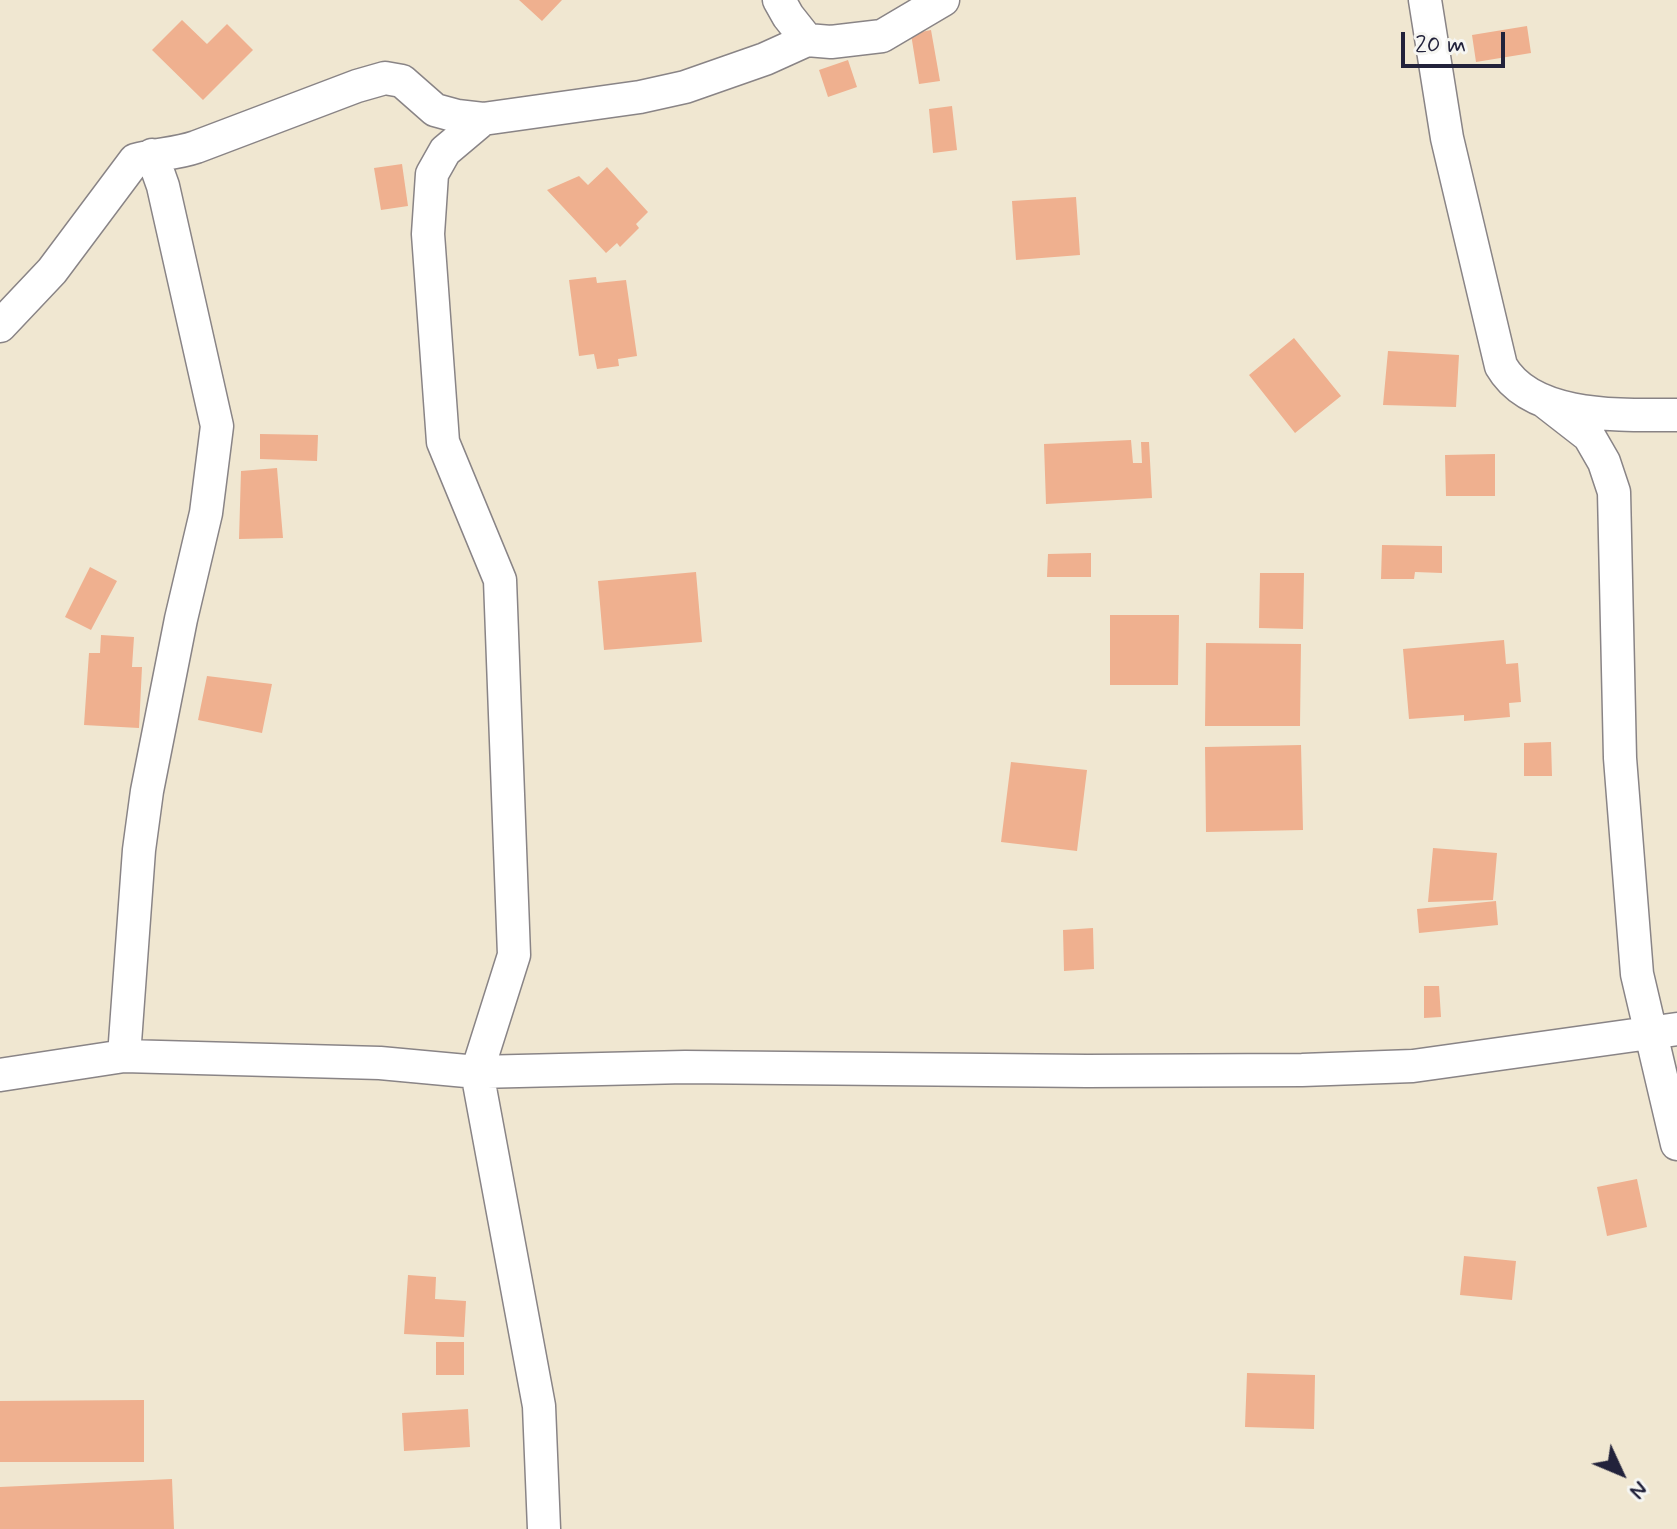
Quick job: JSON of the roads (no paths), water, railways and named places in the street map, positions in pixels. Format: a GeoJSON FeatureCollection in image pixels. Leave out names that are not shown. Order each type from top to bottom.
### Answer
{"type":"FeatureCollection","features":[{"type":"Feature","properties":{"kind":"street"},"geometry":{"type":"LineString","coordinates":[[779,0],[807,40]]}},
{"type":"Feature","properties":{"kind":"street"},"geometry":{"type":"LineString","coordinates":[[0,326],[52,271],[135,160],[178,153],[385,78],[402,81],[435,110],[483,119],[640,97],[685,87],[765,59],[807,40],[831,42],[882,36],[943,0]]}},
{"type":"Feature","properties":{"kind":"street"},"geometry":{"type":"LineString","coordinates":[[1425,0],[1447,138],[1501,366],[1517,386],[1544,401],[1589,436],[1604,462],[1614,492],[1620,758],[1637,974],[1664,1031],[1677,1144]]}},
{"type":"Feature","properties":{"kind":"street"},"geometry":{"type":"LineString","coordinates":[[483,119],[445,151],[432,174],[428,234],[443,442],[500,580],[514,955],[477,1072],[539,1406],[544,1529]]}},
{"type":"Feature","properties":{"kind":"street"},"geometry":{"type":"LineString","coordinates":[[124,1056],[139,850],[147,791],[181,619],[206,513],[217,426],[163,186],[152,155]]}},
{"type":"Feature","properties":{"kind":"street"},"geometry":{"type":"LineString","coordinates":[[1544,401],[1600,414],[1677,415]]}},
{"type":"Feature","properties":{"kind":"street"},"geometry":{"type":"LineString","coordinates":[[0,1075],[124,1056],[380,1063],[477,1072],[685,1067],[1302,1070],[1413,1066],[1664,1031]]}}]}
